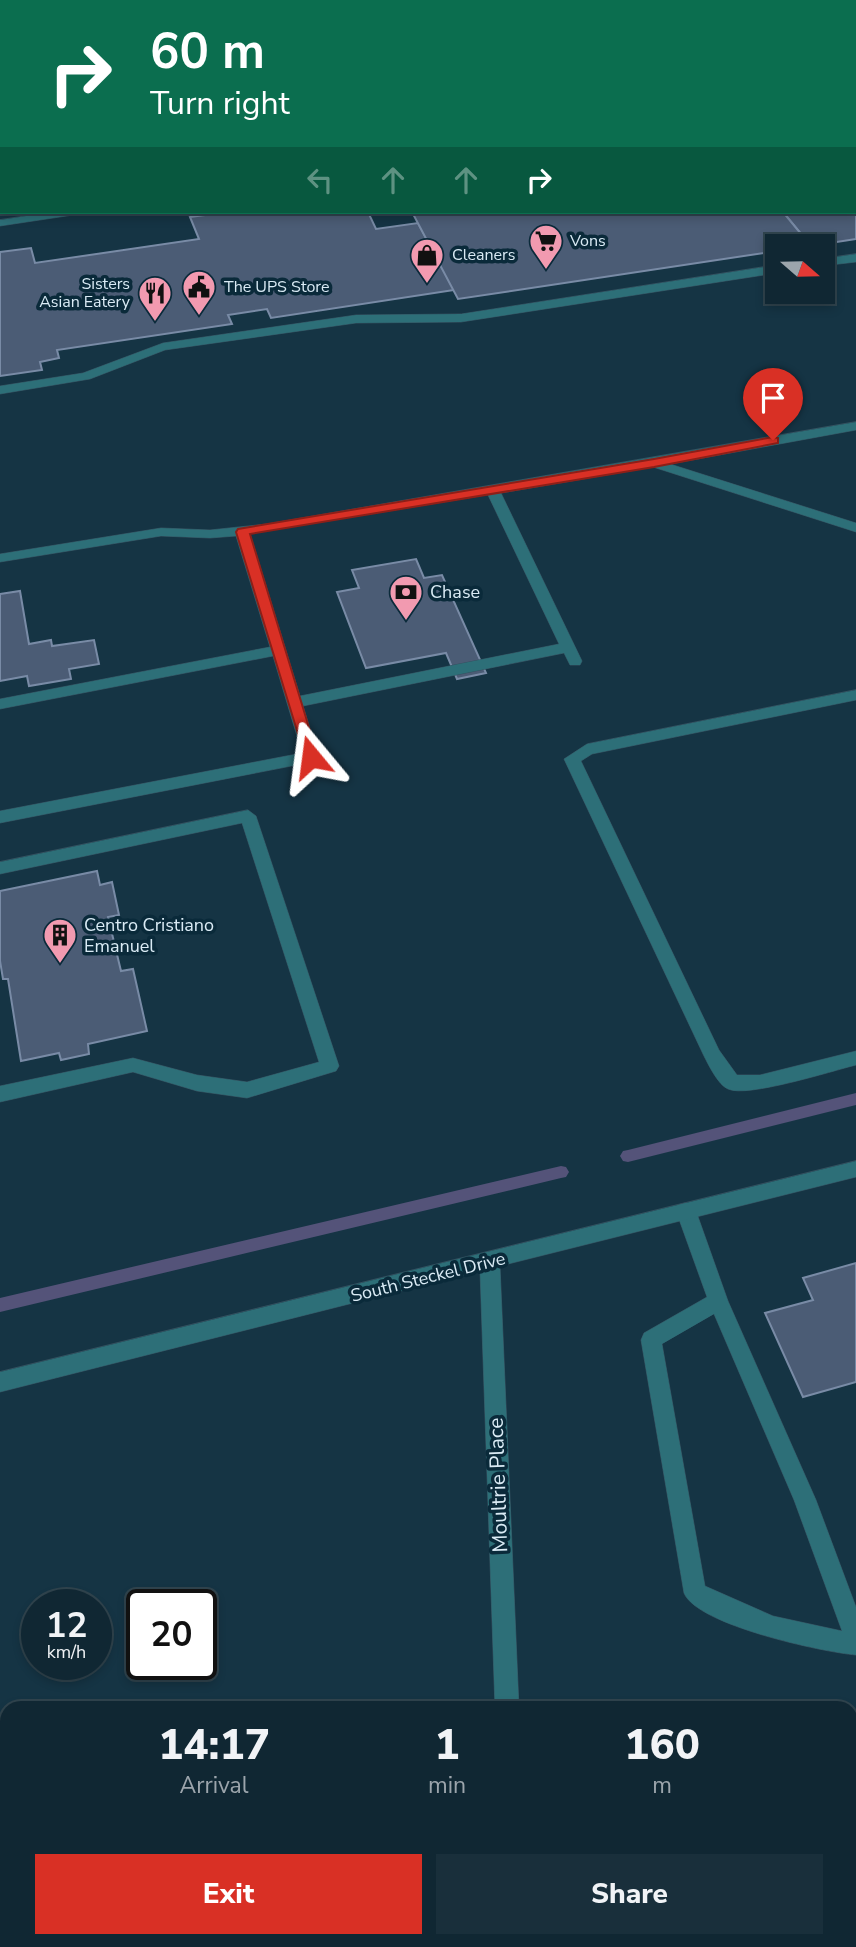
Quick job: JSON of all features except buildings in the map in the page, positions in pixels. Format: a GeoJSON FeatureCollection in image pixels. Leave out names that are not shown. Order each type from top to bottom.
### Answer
{"type":"FeatureCollection","features":[{"type":"Feature","properties":{"kind":"street"},"geometry":{"type":"LineString","coordinates":[[0,223],[60,214]]}},
{"type":"Feature","properties":{"kind":"street"},"geometry":{"type":"LineString","coordinates":[[835,261],[856,258]]}},
{"type":"Feature","properties":{"kind":"street"},"geometry":{"type":"LineString","coordinates":[[0,390],[86,376],[175,345],[356,318],[461,318],[765,272]]}},
{"type":"Feature","properties":{"kind":"street"},"geometry":{"type":"LineString","coordinates":[[0,558],[161,532],[242,532],[856,426]]}},
{"type":"Feature","properties":{"kind":"street"},"geometry":{"type":"LineString","coordinates":[[654,463],[856,528]]}},
{"type":"Feature","properties":{"kind":"street"},"geometry":{"type":"LineString","coordinates":[[492,489],[575,661]]}},
{"type":"Feature","properties":{"kind":"street"},"geometry":{"type":"LineString","coordinates":[[0,817],[311,757],[242,532]]}},
{"type":"Feature","properties":{"kind":"street"},"geometry":{"type":"LineString","coordinates":[[295,702],[568,647]]}},
{"type":"Feature","properties":{"kind":"street"},"geometry":{"type":"LineString","coordinates":[[0,704],[279,650]]}},
{"type":"Feature","properties":{"kind":"street"},"geometry":{"type":"LineString","coordinates":[[856,695],[587,749],[572,759],[712,1054],[720,1070],[732,1083],[760,1082],[856,1058]]}},
{"type":"Feature","properties":{"kind":"street"},"geometry":{"type":"LineString","coordinates":[[0,868],[248,816],[330,1066],[247,1090],[197,1083],[133,1065],[0,1094]]}},
{"type":"Feature","properties":{"kind":"street","name":"South Steckel Drive"},"geometry":{"type":"LineString","coordinates":[[0,1382],[856,1169]]}},
{"type":"Feature","properties":{"kind":"street"},"geometry":{"type":"LineString","coordinates":[[686,1211],[718,1301],[805,1500],[856,1637]]}},
{"type":"Feature","properties":{"kind":"street","name":"Moultrie Place"},"geometry":{"type":"LineString","coordinates":[[490,1262],[507,1701]]}},
{"type":"Feature","properties":{"kind":"street"},"geometry":{"type":"LineString","coordinates":[[718,1301],[651,1340],[695,1593],[759,1625],[814,1641],[856,1644]]}},
{"type":"Feature","properties":{"kind":"waterway"},"geometry":{"type":"LineString","coordinates":[[628,1156],[856,1099]]}},
{"type":"Feature","properties":{"kind":"waterway"},"geometry":{"type":"LineString","coordinates":[[0,1305],[561,1172]]}},
{"type":"Feature","properties":{"kind":"place","name":"Vons"},"geometry":{"type":"Point","coordinates":[546,271]}},
{"type":"Feature","properties":{"kind":"place","name":"Cleaners"},"geometry":{"type":"Point","coordinates":[427,285]}},
{"type":"Feature","properties":{"kind":"place","name":"The UPS Store"},"geometry":{"type":"Point","coordinates":[199,317]}},
{"type":"Feature","properties":{"kind":"place","name":"Sisters Asian Eatery"},"geometry":{"type":"Point","coordinates":[155,323]}},
{"type":"Feature","properties":{"kind":"place","name":"Chase"},"geometry":{"type":"Point","coordinates":[406,622]}},
{"type":"Feature","properties":{"kind":"place","name":"Centro Cristiano Emanuel"},"geometry":{"type":"Point","coordinates":[60,965]}},
{"type":"Feature","properties":{"kind":"route"},"geometry":{"type":"LineString","coordinates":[[311,757],[242,532],[654,463],[773,440]]}}]}
